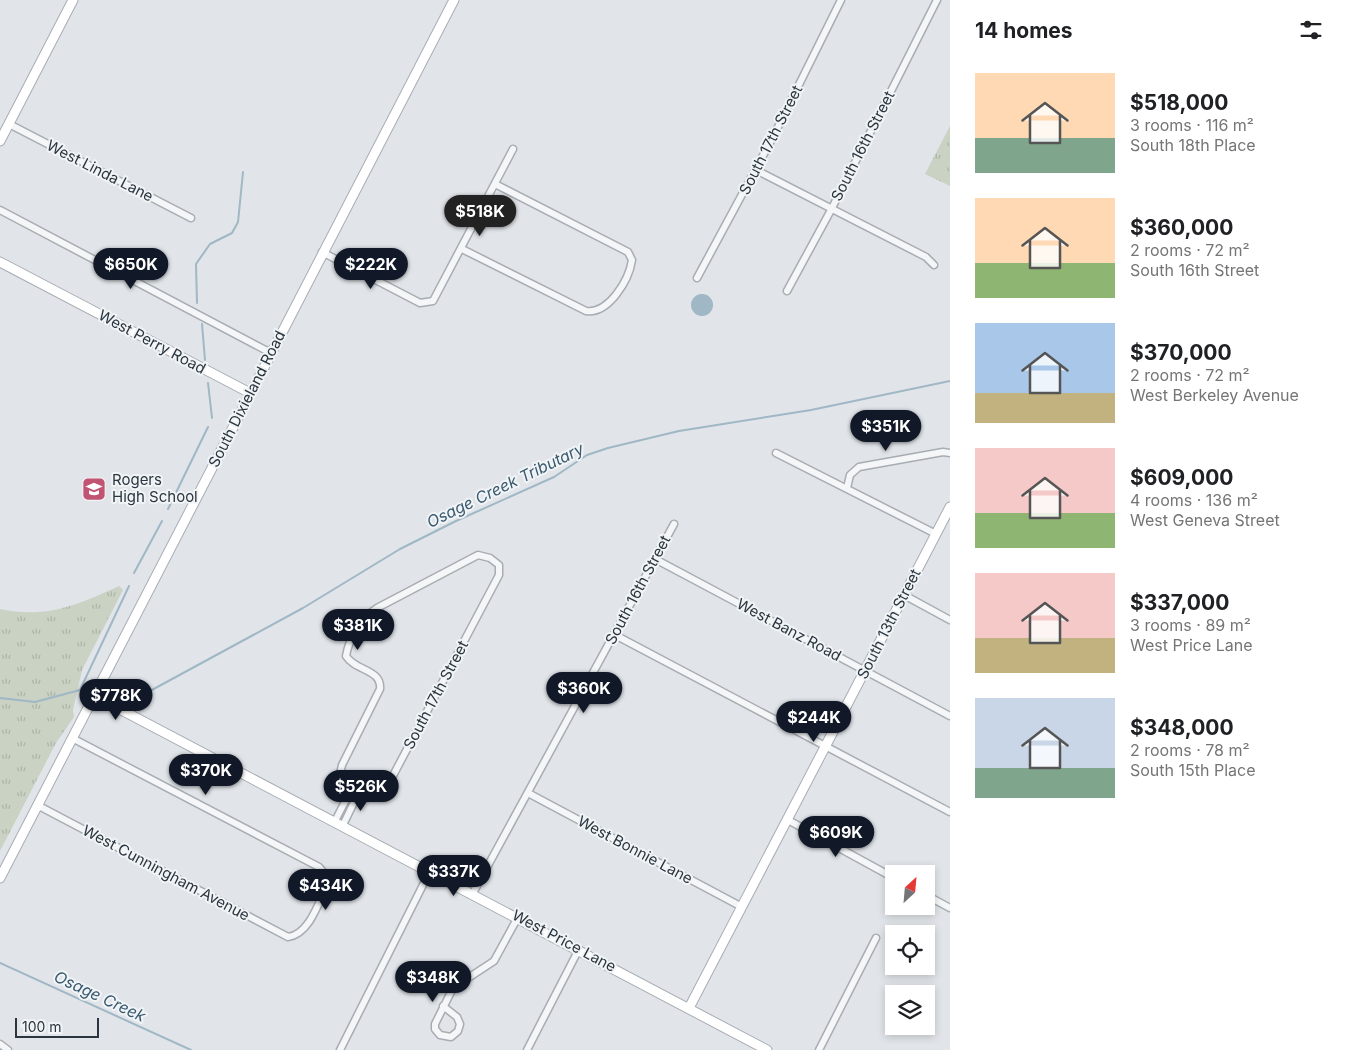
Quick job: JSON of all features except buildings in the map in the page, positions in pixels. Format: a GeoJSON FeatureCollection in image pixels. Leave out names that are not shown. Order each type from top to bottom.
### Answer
{"type":"FeatureCollection","features":[{"type":"Feature","properties":{"kind":"street"},"geometry":{"type":"LineString","coordinates":[[0,141],[73,0]]}},
{"type":"Feature","properties":{"kind":"street","name":"South Dixieland Road"},"geometry":{"type":"LineString","coordinates":[[0,878],[322,252],[454,0]]}},
{"type":"Feature","properties":{"kind":"street","name":"South 17th Street"},"geometry":{"type":"LineString","coordinates":[[697,278],[756,170],[841,0]]}},
{"type":"Feature","properties":{"kind":"street","name":"South 16th Street"},"geometry":{"type":"LineString","coordinates":[[787,292],[832,210],[937,0]]}},
{"type":"Feature","properties":{"kind":"street","name":"West Linda Lane"},"geometry":{"type":"LineString","coordinates":[[9,124],[191,218]]}},
{"type":"Feature","properties":{"kind":"street"},"geometry":{"type":"LineString","coordinates":[[322,252],[420,303],[427,303],[437,297],[513,149]]}},
{"type":"Feature","properties":{"kind":"street"},"geometry":{"type":"LineString","coordinates":[[756,170],[926,257],[934,265]]}},
{"type":"Feature","properties":{"kind":"street"},"geometry":{"type":"LineString","coordinates":[[462,249],[581,310],[592,312],[601,309],[613,300],[632,260],[628,252],[495,184]]}},
{"type":"Feature","properties":{"kind":"street"},"geometry":{"type":"LineString","coordinates":[[0,210],[271,353]]}},
{"type":"Feature","properties":{"kind":"street","name":"West Perry Road"},"geometry":{"type":"LineString","coordinates":[[0,262],[250,394]]}},
{"type":"Feature","properties":{"kind":"street"},"geometry":{"type":"LineString","coordinates":[[847,488],[850,475],[859,467],[943,452],[950,453]]}},
{"type":"Feature","properties":{"kind":"street"},"geometry":{"type":"LineString","coordinates":[[776,453],[936,534]]}},
{"type":"Feature","properties":{"kind":"street","name":"South 13th Street"},"geometry":{"type":"LineString","coordinates":[[689,1008],[936,534],[947,520],[950,506]]}},
{"type":"Feature","properties":{"kind":"street","name":"South 16th Street"},"geometry":{"type":"LineString","coordinates":[[473,894],[674,524]]}},
{"type":"Feature","properties":{"kind":"street","name":"South 17th Street"},"geometry":{"type":"LineString","coordinates":[[353,786],[344,782],[340,774],[342,765],[380,689],[381,681],[378,676],[356,665],[346,656],[347,649],[360,624],[368,614],[378,608],[478,555],[490,558],[499,564],[499,575],[387,787],[382,795],[371,795],[360,790]]}},
{"type":"Feature","properties":{"kind":"street","name":"West Banz Road"},"geometry":{"type":"LineString","coordinates":[[655,559],[950,716]]}},
{"type":"Feature","properties":{"kind":"street"},"geometry":{"type":"LineString","coordinates":[[904,595],[950,620]]}},
{"type":"Feature","properties":{"kind":"street"},"geometry":{"type":"LineString","coordinates":[[615,635],[950,812]]}},
{"type":"Feature","properties":{"kind":"street","name":"West Price Lane"},"geometry":{"type":"LineString","coordinates":[[93,695],[579,949],[767,1050]]}},
{"type":"Feature","properties":{"kind":"street","name":"West Cunningham Avenue"},"geometry":{"type":"LineString","coordinates":[[37,805],[288,937],[296,936],[304,930],[328,883],[326,874],[319,867],[72,738]]}},
{"type":"Feature","properties":{"kind":"street"},"geometry":{"type":"LineString","coordinates":[[353,786],[360,790],[339,823],[353,786]]}},
{"type":"Feature","properties":{"kind":"street","name":"West Bonnie Lane"},"geometry":{"type":"LineString","coordinates":[[528,793],[742,907]]}},
{"type":"Feature","properties":{"kind":"street"},"geometry":{"type":"LineString","coordinates":[[788,820],[885,873]]}},
{"type":"Feature","properties":{"kind":"street"},"geometry":{"type":"LineString","coordinates":[[340,1050],[430,871]]}},
{"type":"Feature","properties":{"kind":"street"},"geometry":{"type":"LineString","coordinates":[[935,900],[950,908]]}},
{"type":"Feature","properties":{"kind":"street"},"geometry":{"type":"LineString","coordinates":[[443,1006],[457,1017],[460,1024],[458,1031],[451,1036],[440,1035],[435,1029],[443,1006],[450,992],[458,983],[491,965],[518,917]]}},
{"type":"Feature","properties":{"kind":"street"},"geometry":{"type":"LineString","coordinates":[[819,1050],[876,938]]}},
{"type":"Feature","properties":{"kind":"street"},"geometry":{"type":"LineString","coordinates":[[527,1050],[579,949]]}},
{"type":"Feature","properties":{"kind":"street"},"geometry":{"type":"LineString","coordinates":[[0,1044],[8,1050]]}},
{"type":"Feature","properties":{"kind":"green space"},"geometry":{"type":"Polygon","coordinates":[[[950,126],[950,186],[925,174],[950,126]]]}},
{"type":"Feature","properties":{"kind":"green space"},"geometry":{"type":"Polygon","coordinates":[[[119,586],[123,590],[82,670],[73,710],[74,717],[56,743],[0,851],[0,609],[17,612],[47,611],[90,599],[119,586]]]}},
{"type":"Feature","properties":{"kind":"water"},"geometry":{"type":"Polygon","coordinates":[[[702,294],[710,297],[713,305],[710,313],[702,316],[694,313],[691,305],[694,297],[702,294]]]}},
{"type":"Feature","properties":{"kind":"waterway"},"geometry":{"type":"LineString","coordinates":[[197,303],[196,264],[210,244],[232,233],[238,222],[243,172]]}},
{"type":"Feature","properties":{"kind":"waterway"},"geometry":{"type":"LineString","coordinates":[[202,324],[205,360]]}},
{"type":"Feature","properties":{"kind":"waterway","name":"Osage Creek Tributary"},"geometry":{"type":"LineString","coordinates":[[104,688],[125,685],[150,691],[303,608],[400,549],[456,521],[554,477],[587,455],[679,431],[811,410],[950,381]]}},
{"type":"Feature","properties":{"kind":"waterway"},"geometry":{"type":"LineString","coordinates":[[208,383],[212,418]]}},
{"type":"Feature","properties":{"kind":"waterway"},"geometry":{"type":"LineString","coordinates":[[168,509],[208,427]]}},
{"type":"Feature","properties":{"kind":"waterway"},"geometry":{"type":"LineString","coordinates":[[134,573],[162,521]]}},
{"type":"Feature","properties":{"kind":"waterway"},"geometry":{"type":"LineString","coordinates":[[0,698],[35,702],[80,690],[129,586]]}},
{"type":"Feature","properties":{"kind":"waterway","name":"Osage Creek"},"geometry":{"type":"LineString","coordinates":[[0,963],[191,1050]]}},
{"type":"Feature","properties":{"kind":"place","name":"Rogers High School"},"geometry":{"type":"Point","coordinates":[94,489]}}]}
